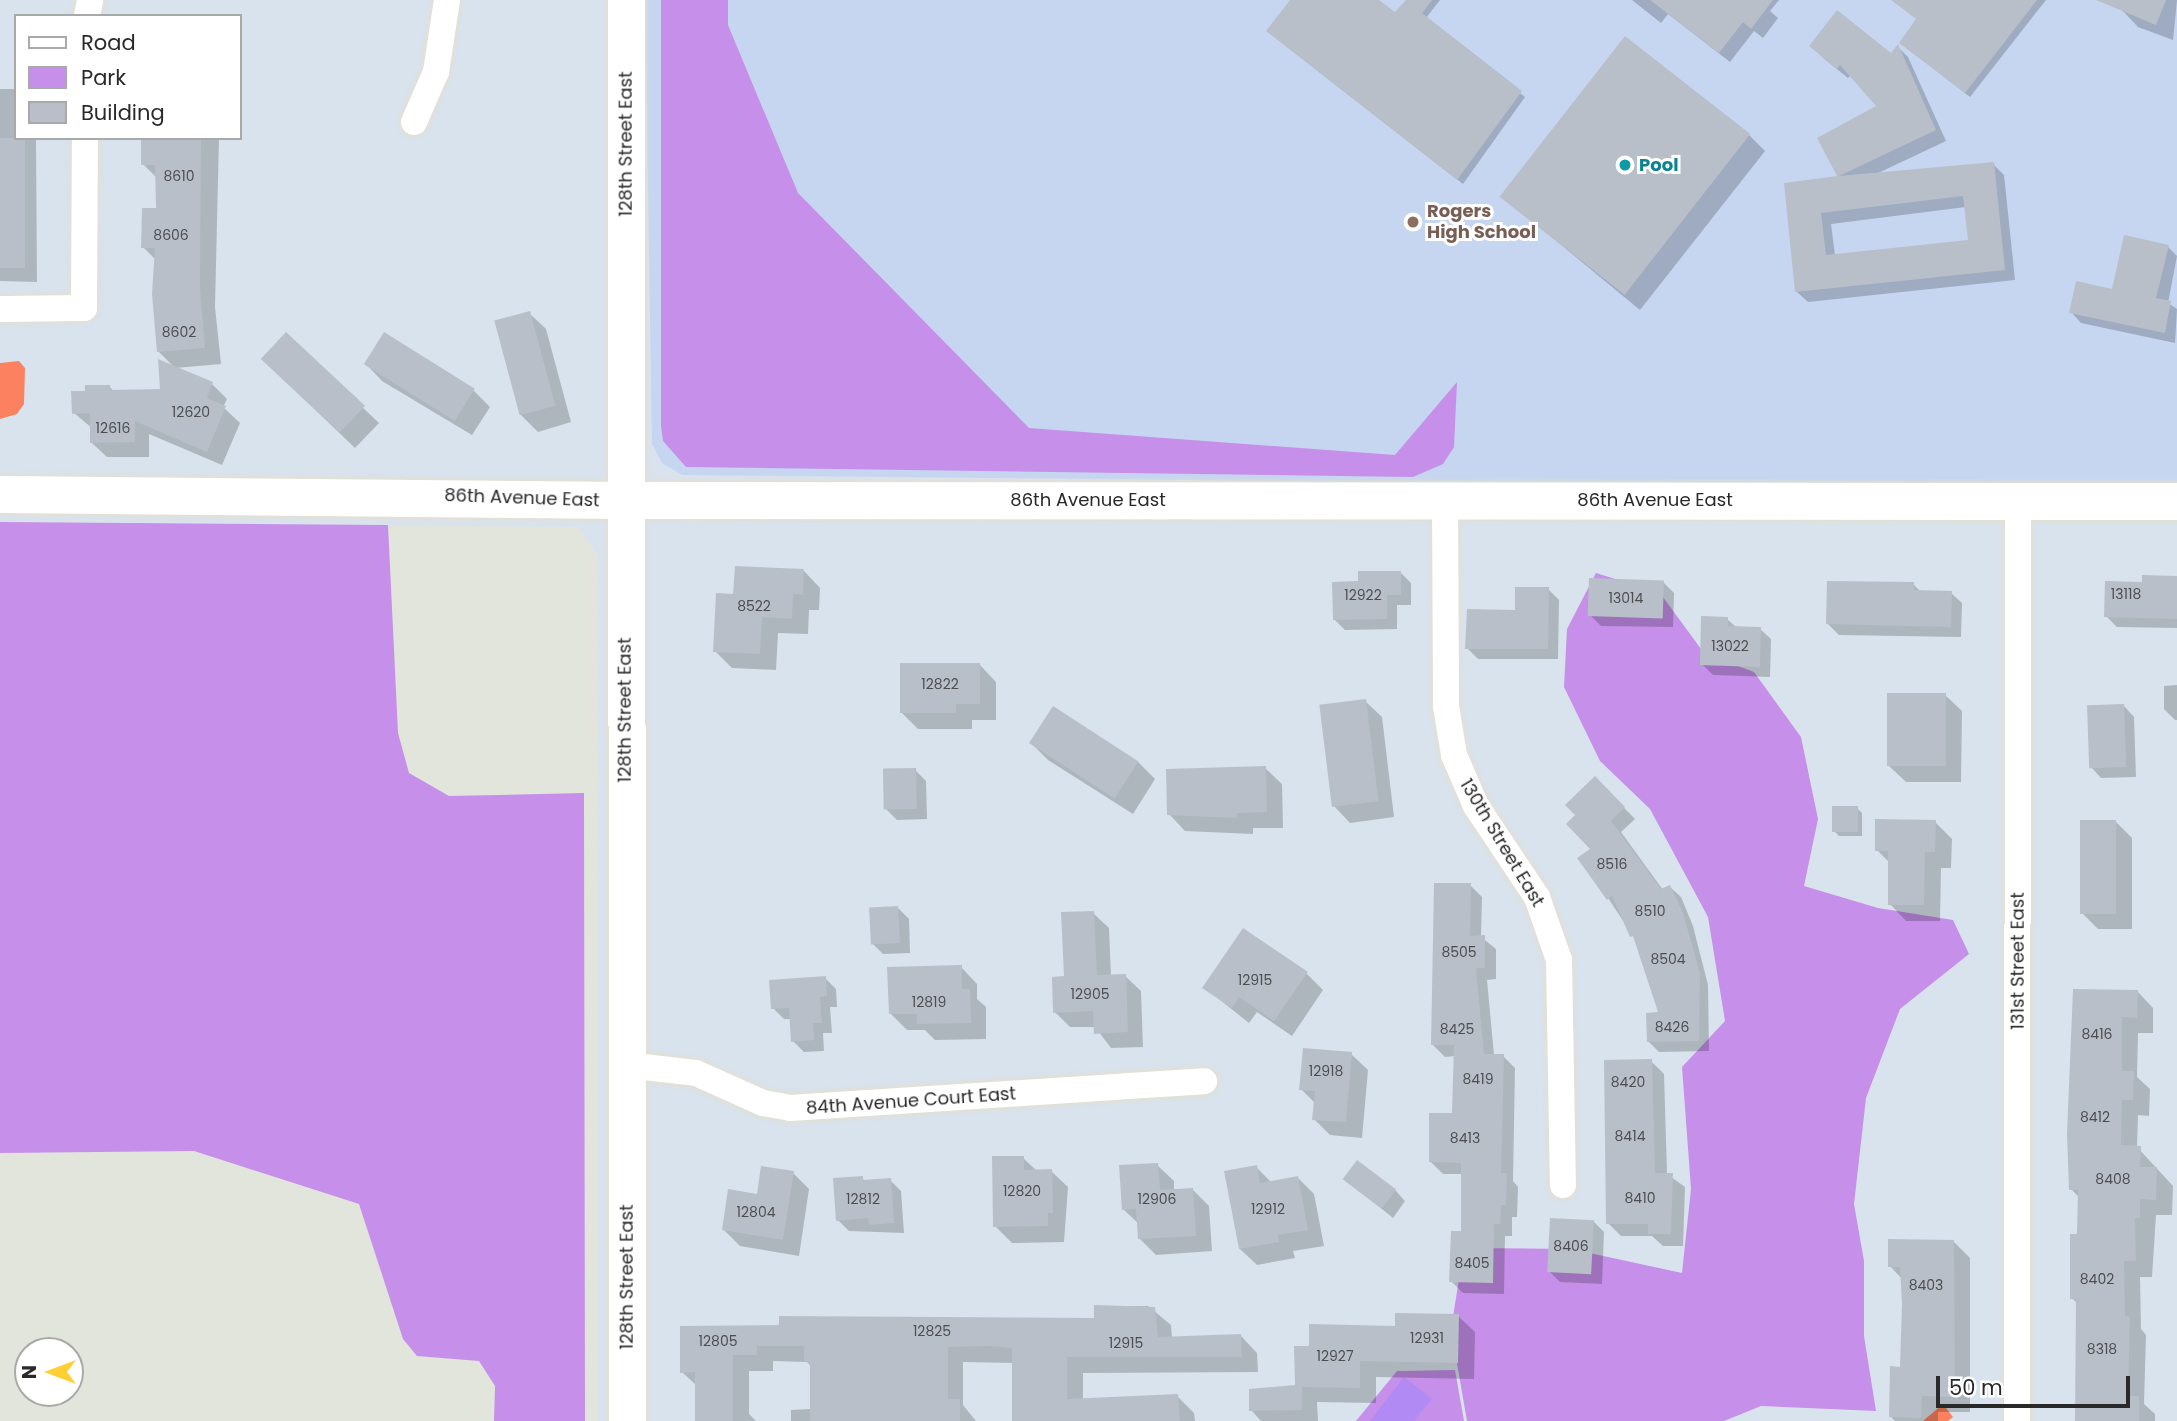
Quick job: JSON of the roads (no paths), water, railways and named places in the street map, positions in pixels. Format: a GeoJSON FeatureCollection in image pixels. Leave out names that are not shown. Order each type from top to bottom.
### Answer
{"type":"FeatureCollection","features":[{"type":"Feature","properties":{"kind":"street"},"geometry":{"type":"LineString","coordinates":[[414,122],[436,72],[447,0]]}},
{"type":"Feature","properties":{"kind":"street","name":"128th Street East"},"geometry":{"type":"LineString","coordinates":[[626,0],[624,500],[627,1421]]}},
{"type":"Feature","properties":{"kind":"street"},"geometry":{"type":"LineString","coordinates":[[0,309],[83,308],[85,140]]}},
{"type":"Feature","properties":{"kind":"street","name":"86th Avenue East"},"geometry":{"type":"LineString","coordinates":[[0,494],[436,495],[624,500],[2177,501]]}},
{"type":"Feature","properties":{"kind":"street","name":"130th Street East"},"geometry":{"type":"LineString","coordinates":[[1445,500],[1449,730],[1464,783],[1537,897],[1557,950],[1563,992],[1563,1185]]}},
{"type":"Feature","properties":{"kind":"street","name":"131st Street East"},"geometry":{"type":"LineString","coordinates":[[2018,500],[2018,1421]]}},
{"type":"Feature","properties":{"kind":"street","name":"84th Avenue Court East"},"geometry":{"type":"LineString","coordinates":[[626,1065],[696,1073],[762,1103],[790,1108],[1204,1081]]}},
{"type":"Feature","properties":{"kind":"place","name":"Pool"},"geometry":{"type":"Point","coordinates":[1625,165]}},
{"type":"Feature","properties":{"kind":"place","name":"Rogers High School"},"geometry":{"type":"Point","coordinates":[1413,222]}}]}
